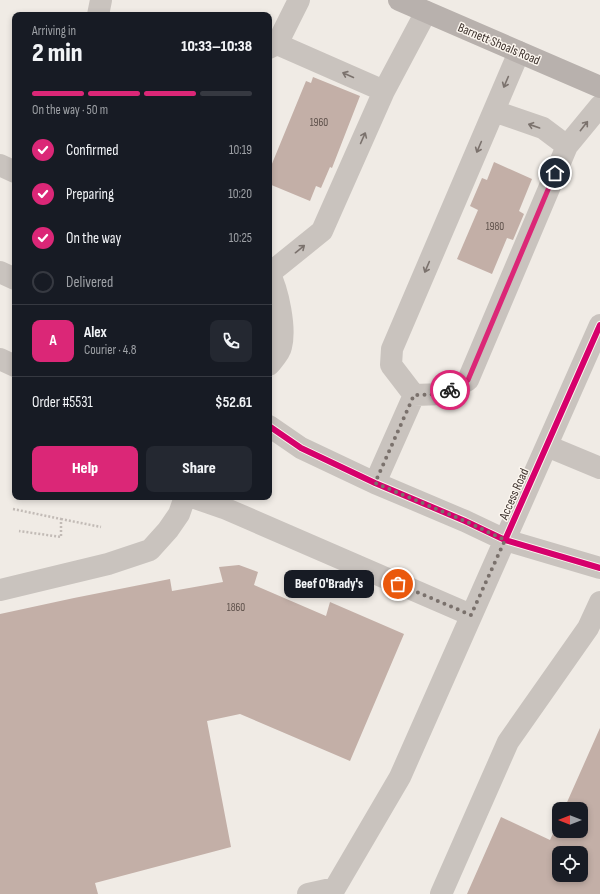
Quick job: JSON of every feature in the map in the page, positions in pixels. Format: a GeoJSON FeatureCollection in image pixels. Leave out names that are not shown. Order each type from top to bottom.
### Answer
{"type":"FeatureCollection","features":[{"type":"Feature","properties":{"kind":"main road","name":"Barnett Shoals Road"},"geometry":{"type":"LineString","coordinates":[[399,0],[600,87]]}},
{"type":"Feature","properties":{"kind":"street"},"geometry":{"type":"LineString","coordinates":[[99,12],[101,0]]}},
{"type":"Feature","properties":{"kind":"street"},"geometry":{"type":"LineString","coordinates":[[299,0],[273,46],[384,91]]}},
{"type":"Feature","properties":{"kind":"street"},"geometry":{"type":"LineString","coordinates":[[272,271],[322,231],[384,91],[426,12]]}},
{"type":"Feature","properties":{"kind":"street"},"geometry":{"type":"LineString","coordinates":[[414,395],[391,365],[392,349],[518,52]]}},
{"type":"Feature","properties":{"kind":"street"},"geometry":{"type":"LineString","coordinates":[[414,395],[444,394],[468,380],[567,146],[600,106]]}},
{"type":"Feature","properties":{"kind":"street"},"geometry":{"type":"LineString","coordinates":[[494,111],[543,128],[567,146]]}},
{"type":"Feature","properties":{"kind":"street"},"geometry":{"type":"LineString","coordinates":[[0,165],[12,171]]}},
{"type":"Feature","properties":{"kind":"street"},"geometry":{"type":"LineString","coordinates":[[0,272],[12,278]]}},
{"type":"Feature","properties":{"kind":"street"},"geometry":{"type":"LineString","coordinates":[[272,282],[280,307],[283,329],[281,348],[272,361]]}},
{"type":"Feature","properties":{"kind":"street","name":"Access Road"},"geometry":{"type":"LineString","coordinates":[[272,428],[301,448],[375,483],[465,521],[505,540],[600,325]]}},
{"type":"Feature","properties":{"kind":"street"},"geometry":{"type":"LineString","coordinates":[[0,359],[12,365]]}},
{"type":"Feature","properties":{"kind":"street"},"geometry":{"type":"LineString","coordinates":[[375,483],[414,395]]}},
{"type":"Feature","properties":{"kind":"street"},"geometry":{"type":"LineString","coordinates":[[547,446],[600,468]]}},
{"type":"Feature","properties":{"kind":"street"},"geometry":{"type":"LineString","coordinates":[[0,590],[108,564],[150,550],[168,530],[179,514],[184,500]]}},
{"type":"Feature","properties":{"kind":"street"},"geometry":{"type":"LineString","coordinates":[[201,500],[224,508],[471,615]]}},
{"type":"Feature","properties":{"kind":"street"},"geometry":{"type":"LineString","coordinates":[[308,894],[335,888],[396,784],[505,540],[600,568]]}},
{"type":"Feature","properties":{"kind":"street"},"geometry":{"type":"LineString","coordinates":[[441,894],[508,742],[588,628],[600,602]]}},
{"type":"Feature","properties":{"kind":"path"},"geometry":{"type":"LineString","coordinates":[[13,509],[101,528]]}},
{"type":"Feature","properties":{"kind":"path"},"geometry":{"type":"LineString","coordinates":[[60,542],[61,519]]}},
{"type":"Feature","properties":{"kind":"path"},"geometry":{"type":"LineString","coordinates":[[19,531],[61,538]]}},
{"type":"Feature","properties":{"kind":"building"},"geometry":{"type":"Polygon","coordinates":[[[313,77],[360,96],[332,168],[330,167],[321,188],[316,186],[310,201],[272,185],[272,164],[306,81],[311,83],[313,77]]]}},
{"type":"Feature","properties":{"kind":"building"},"geometry":{"type":"Polygon","coordinates":[[[494,162],[532,179],[519,211],[524,214],[513,240],[507,238],[492,274],[457,259],[478,210],[470,206],[482,178],[487,180],[494,162]]]}},
{"type":"Feature","properties":{"kind":"building"},"geometry":{"type":"Polygon","coordinates":[[[239,565],[258,572],[254,585],[326,616],[330,602],[404,634],[350,761],[240,714],[207,721],[231,847],[95,883],[98,894],[0,894],[0,614],[170,579],[172,591],[223,582],[219,567],[239,565]]]}},
{"type":"Feature","properties":{"kind":"building"},"geometry":{"type":"Polygon","coordinates":[[[600,728],[600,894],[467,894],[501,817],[550,840],[552,836],[552,838],[588,838],[588,802],[567,802],[600,728]]]}},
{"type":"Feature","properties":{"kind":"cycle path"},"geometry":{"type":"LineString","coordinates":[[505,540],[600,325]]}},
{"type":"Feature","properties":{"kind":"cycle path"},"geometry":{"type":"LineString","coordinates":[[272,428],[301,448],[375,483],[465,521],[505,540],[600,568]]}},
{"type":"Feature","properties":{"kind":"way so far"},"geometry":{"type":"LineString","coordinates":[[398,584],[471,615],[505,540],[465,521],[375,483],[414,395],[444,394],[450,390]]}},
{"type":"Feature","properties":{"kind":"place","name":"Beef O'Brady's"},"geometry":{"type":"Point","coordinates":[398,584]}},
{"type":"Feature","properties":{"kind":"route"},"geometry":{"type":"LineString","coordinates":[[450,390],[468,380],[555,173]]}}]}
